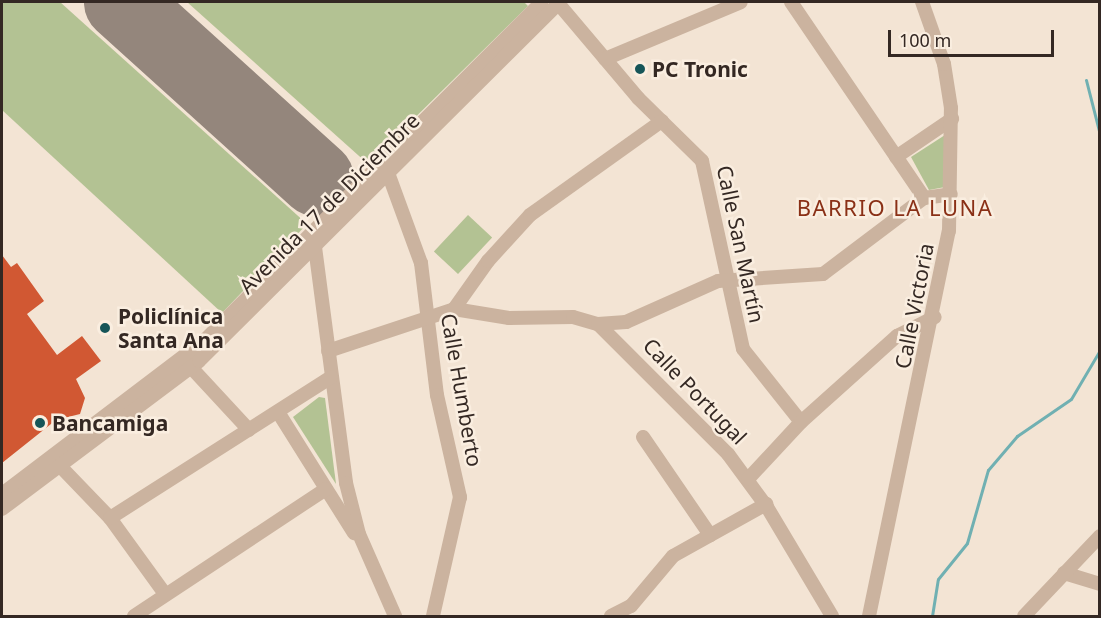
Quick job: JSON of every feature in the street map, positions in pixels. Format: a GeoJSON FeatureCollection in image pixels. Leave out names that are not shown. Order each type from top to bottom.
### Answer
{"type":"FeatureCollection","features":[{"type":"Feature","properties":{"kind":"street","name":"Avenida 17 de Diciembre"},"geometry":{"type":"LineString","coordinates":[[2,494],[188,363],[542,2]]}},
{"type":"Feature","properties":{"kind":"street","name":"Avenida 17 de Diciembre"},"geometry":{"type":"LineString","coordinates":[[2,510],[188,363],[315,247],[559,2]]}},
{"type":"Feature","properties":{"kind":"street","name":"Calle San Martín"},"geometry":{"type":"LineString","coordinates":[[559,2],[605,58],[708,172],[728,280],[746,358],[801,422]]}},
{"type":"Feature","properties":{"kind":"street"},"geometry":{"type":"LineString","coordinates":[[605,58],[741,2]]}},
{"type":"Feature","properties":{"kind":"street"},"geometry":{"type":"LineString","coordinates":[[791,2],[924,198]]}},
{"type":"Feature","properties":{"kind":"street","name":"Calle Victoria"},"geometry":{"type":"LineString","coordinates":[[869,616],[935,317],[951,194],[952,119],[944,64],[922,2]]}},
{"type":"Feature","properties":{"kind":"street"},"geometry":{"type":"LineString","coordinates":[[896,157],[952,119]]}},
{"type":"Feature","properties":{"kind":"street"},"geometry":{"type":"LineString","coordinates":[[328,351],[428,321],[454,309],[488,261],[530,215],[662,121]]}},
{"type":"Feature","properties":{"kind":"street","name":"Calle Humberto"},"geometry":{"type":"LineString","coordinates":[[388,173],[416,245],[461,505],[433,616]]}},
{"type":"Feature","properties":{"kind":"street"},"geometry":{"type":"LineString","coordinates":[[454,309],[509,318],[573,317],[598,324],[626,322],[728,280],[823,274],[924,198],[951,194]]}},
{"type":"Feature","properties":{"kind":"street"},"geometry":{"type":"LineString","coordinates":[[315,247],[346,483],[367,556]]}},
{"type":"Feature","properties":{"kind":"street"},"geometry":{"type":"LineString","coordinates":[[748,479],[801,422],[897,336],[935,317]]}},
{"type":"Feature","properties":{"kind":"street","name":"Calle Portugal"},"geometry":{"type":"LineString","coordinates":[[598,324],[696,417],[748,479],[766,504],[832,616]]}},
{"type":"Feature","properties":{"kind":"street"},"geometry":{"type":"LineString","coordinates":[[188,363],[249,430]]}},
{"type":"Feature","properties":{"kind":"street"},"geometry":{"type":"LineString","coordinates":[[110,518],[331,377]]}},
{"type":"Feature","properties":{"kind":"street"},"geometry":{"type":"LineString","coordinates":[[278,412],[367,556],[396,616]]}},
{"type":"Feature","properties":{"kind":"street"},"geometry":{"type":"LineString","coordinates":[[643,437],[710,535]]}},
{"type":"Feature","properties":{"kind":"street"},"geometry":{"type":"LineString","coordinates":[[60,466],[110,518],[165,594]]}},
{"type":"Feature","properties":{"kind":"street"},"geometry":{"type":"LineString","coordinates":[[134,616],[326,489]]}},
{"type":"Feature","properties":{"kind":"street"},"geometry":{"type":"LineString","coordinates":[[611,616],[631,606],[673,556],[766,504]]}},
{"type":"Feature","properties":{"kind":"street"},"geometry":{"type":"LineString","coordinates":[[1024,616],[1100,536]]}},
{"type":"Feature","properties":{"kind":"street"},"geometry":{"type":"LineString","coordinates":[[1064,573],[1100,584]]}},
{"type":"Feature","properties":{"kind":"green space"},"geometry":{"type":"Polygon","coordinates":[[[2,2],[60,2],[307,224],[222,313],[2,110],[2,2]]]}},
{"type":"Feature","properties":{"kind":"green space"},"geometry":{"type":"Polygon","coordinates":[[[187,2],[524,2],[528,6],[368,164],[187,2]]]}},
{"type":"Feature","properties":{"kind":"green space"},"geometry":{"type":"Polygon","coordinates":[[[945,135],[945,187],[929,190],[911,157],[945,135]]]}},
{"type":"Feature","properties":{"kind":"green space"},"geometry":{"type":"Polygon","coordinates":[[[468,215],[492,238],[458,274],[434,252],[468,215]]]}},
{"type":"Feature","properties":{"kind":"green space"},"geometry":{"type":"Polygon","coordinates":[[[319,397],[325,398],[336,484],[293,417],[319,397]]]}},
{"type":"Feature","properties":{"kind":"building"},"geometry":{"type":"Polygon","coordinates":[[[2,255],[11,267],[17,263],[44,301],[27,314],[57,355],[82,336],[101,361],[76,379],[85,398],[80,414],[56,420],[2,463],[2,255]]]}},
{"type":"Feature","properties":{"kind":"waterway"},"geometry":{"type":"LineString","coordinates":[[1086,80],[1100,135]]}},
{"type":"Feature","properties":{"kind":"waterway"},"geometry":{"type":"LineString","coordinates":[[932,616],[938,579],[967,543],[988,470],[1017,436],[1071,399],[1100,350]]}},
{"type":"Feature","properties":{"kind":"runway"},"geometry":{"type":"LineString","coordinates":[[121,2],[316,178]]}},
{"type":"Feature","properties":{"kind":"place","name":"PC Tronic"},"geometry":{"type":"Point","coordinates":[640,69]}},
{"type":"Feature","properties":{"kind":"place","name":"Policlínica Santa Ana"},"geometry":{"type":"Point","coordinates":[105,328]}},
{"type":"Feature","properties":{"kind":"place","name":"Bancamiga"},"geometry":{"type":"Point","coordinates":[40,423]}},
{"type":"Feature","properties":{"kind":"district","name":"BARRIO LA LUNA"},"geometry":{"type":"Point","coordinates":[895,208]}}]}
